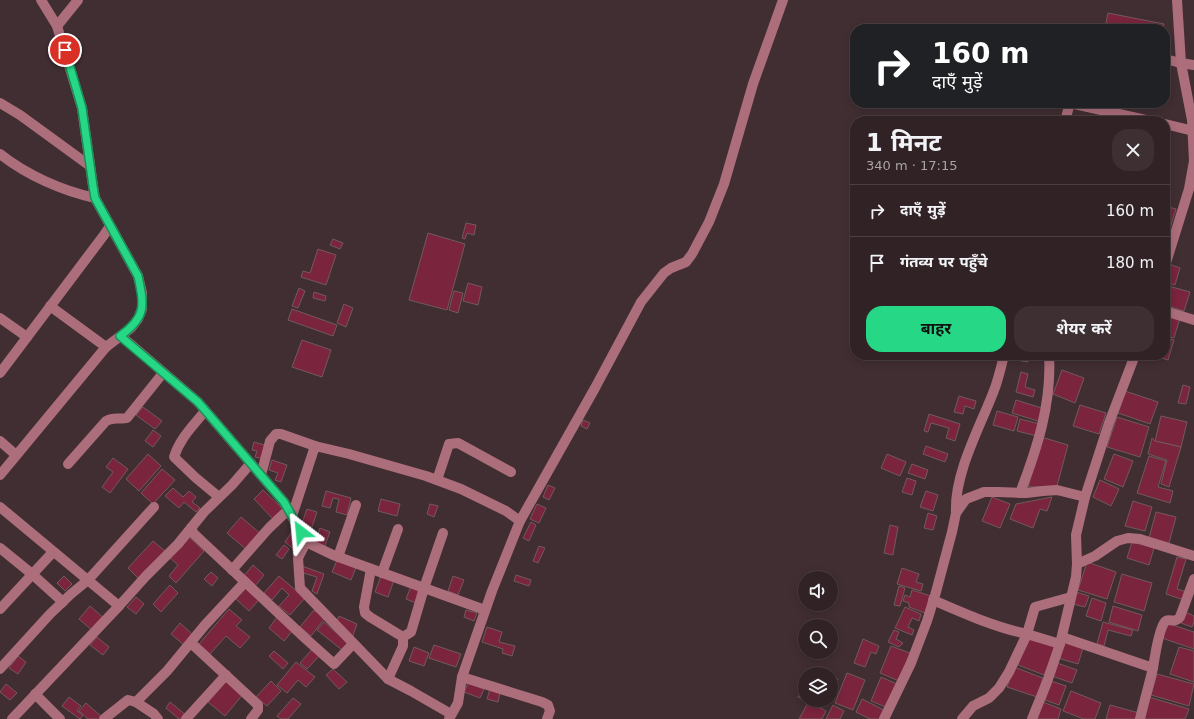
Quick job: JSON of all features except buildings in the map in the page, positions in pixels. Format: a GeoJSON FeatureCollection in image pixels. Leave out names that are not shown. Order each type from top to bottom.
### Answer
{"type":"FeatureCollection","features":[{"type":"Feature","properties":{"kind":"street"},"geometry":{"type":"LineString","coordinates":[[0,475],[106,347],[131,328],[138,319],[142,309],[142,293],[138,276],[95,198],[82,108],[57,26],[41,0]]}},
{"type":"Feature","properties":{"kind":"street"},"geometry":{"type":"LineString","coordinates":[[57,26],[78,0]]}},
{"type":"Feature","properties":{"kind":"street"},"geometry":{"type":"LineString","coordinates":[[306,542],[298,558],[300,588],[388,679],[411,691],[450,716],[458,703],[462,677],[485,610],[520,521],[595,388],[641,302],[664,273],[671,268],[686,262],[706,228],[724,184],[754,84],[783,0]]}},
{"type":"Feature","properties":{"kind":"street"},"geometry":{"type":"LineString","coordinates":[[1170,250],[1189,189],[1194,161],[1192,120],[1181,64],[1177,0]]}},
{"type":"Feature","properties":{"kind":"street"},"geometry":{"type":"LineString","coordinates":[[1170,61],[1181,64],[1194,65]]}},
{"type":"Feature","properties":{"kind":"street"},"geometry":{"type":"LineString","coordinates":[[0,102],[90,166]]}},
{"type":"Feature","properties":{"kind":"street"},"geometry":{"type":"LineString","coordinates":[[1092,108],[1128,116]]}},
{"type":"Feature","properties":{"kind":"street"},"geometry":{"type":"LineString","coordinates":[[1170,125],[1193,130]]}},
{"type":"Feature","properties":{"kind":"street"},"geometry":{"type":"LineString","coordinates":[[0,154],[22,170],[67,191],[95,198]]}},
{"type":"Feature","properties":{"kind":"street"},"geometry":{"type":"LineString","coordinates":[[0,373],[110,226]]}},
{"type":"Feature","properties":{"kind":"street"},"geometry":{"type":"LineString","coordinates":[[50,306],[106,347]]}},
{"type":"Feature","properties":{"kind":"street"},"geometry":{"type":"LineString","coordinates":[[1170,313],[1194,320]]}},
{"type":"Feature","properties":{"kind":"street"},"geometry":{"type":"LineString","coordinates":[[0,318],[27,337]]}},
{"type":"Feature","properties":{"kind":"street"},"geometry":{"type":"LineString","coordinates":[[120,336],[198,402],[284,502],[306,542],[338,557],[485,610]]}},
{"type":"Feature","properties":{"kind":"street"},"geometry":{"type":"LineString","coordinates":[[884,719],[911,663],[927,621],[952,532],[956,513],[955,502],[958,486],[978,426],[999,378],[1003,360]]}},
{"type":"Feature","properties":{"kind":"street"},"geometry":{"type":"LineString","coordinates":[[1020,493],[1031,463],[1047,404],[1049,360]]}},
{"type":"Feature","properties":{"kind":"street"},"geometry":{"type":"LineString","coordinates":[[1032,719],[1047,682],[1061,640],[1077,564],[1076,535],[1085,497],[1109,423],[1133,360]]}},
{"type":"Feature","properties":{"kind":"street"},"geometry":{"type":"LineString","coordinates":[[68,464],[106,421],[111,418],[128,418],[163,373]]}},
{"type":"Feature","properties":{"kind":"street"},"geometry":{"type":"LineString","coordinates":[[205,411],[177,445],[174,456],[196,478],[219,497]]}},
{"type":"Feature","properties":{"kind":"street"},"geometry":{"type":"LineString","coordinates":[[261,475],[270,441],[276,434],[282,434],[315,446],[349,454],[437,480],[460,489],[506,511],[520,521]]}},
{"type":"Feature","properties":{"kind":"street"},"geometry":{"type":"LineString","coordinates":[[0,441],[16,455]]}},
{"type":"Feature","properties":{"kind":"street"},"geometry":{"type":"LineString","coordinates":[[437,480],[449,444],[458,442],[511,472]]}},
{"type":"Feature","properties":{"kind":"street"},"geometry":{"type":"LineString","coordinates":[[232,570],[269,528],[290,513],[315,446]]}},
{"type":"Feature","properties":{"kind":"street"},"geometry":{"type":"LineString","coordinates":[[12,719],[178,544],[204,512],[251,463]]}},
{"type":"Feature","properties":{"kind":"street"},"geometry":{"type":"LineString","coordinates":[[956,513],[966,499],[984,492],[1020,493],[1057,490],[1085,497]]}},
{"type":"Feature","properties":{"kind":"street"},"geometry":{"type":"LineString","coordinates":[[338,557],[356,505]]}},
{"type":"Feature","properties":{"kind":"street"},"geometry":{"type":"LineString","coordinates":[[0,506],[53,552],[120,606]]}},
{"type":"Feature","properties":{"kind":"street"},"geometry":{"type":"LineString","coordinates":[[0,668],[63,602],[88,580],[154,507]]}},
{"type":"Feature","properties":{"kind":"street"},"geometry":{"type":"LineString","coordinates":[[191,528],[194,534],[334,664],[353,644]]}},
{"type":"Feature","properties":{"kind":"street"},"geometry":{"type":"LineString","coordinates":[[382,573],[398,529]]}},
{"type":"Feature","properties":{"kind":"street"},"geometry":{"type":"LineString","coordinates":[[403,637],[411,632],[443,533]]}},
{"type":"Feature","properties":{"kind":"street"},"geometry":{"type":"LineString","coordinates":[[1077,564],[1094,556],[1118,541],[1128,538],[1140,539],[1194,556]]}},
{"type":"Feature","properties":{"kind":"street"},"geometry":{"type":"LineString","coordinates":[[0,548],[63,602]]}},
{"type":"Feature","properties":{"kind":"street"},"geometry":{"type":"LineString","coordinates":[[0,609],[53,552]]}},
{"type":"Feature","properties":{"kind":"street"},"geometry":{"type":"LineString","coordinates":[[371,569],[364,607],[365,613],[403,637]]}},
{"type":"Feature","properties":{"kind":"street"},"geometry":{"type":"LineString","coordinates":[[1140,719],[1164,624],[1169,620],[1178,620],[1180,617],[1194,579]]}},
{"type":"Feature","properties":{"kind":"street"},"geometry":{"type":"LineString","coordinates":[[136,702],[167,671],[245,582]]}},
{"type":"Feature","properties":{"kind":"street"},"geometry":{"type":"LineString","coordinates":[[962,719],[973,706],[989,698],[999,688],[1009,672],[1027,634],[1035,607],[1071,598]]}},
{"type":"Feature","properties":{"kind":"street"},"geometry":{"type":"LineString","coordinates":[[933,600],[1015,632],[1061,640],[1153,668]]}},
{"type":"Feature","properties":{"kind":"street"},"geometry":{"type":"LineString","coordinates":[[388,679],[403,646],[403,637]]}},
{"type":"Feature","properties":{"kind":"street"},"geometry":{"type":"LineString","coordinates":[[191,643],[258,705],[258,710],[251,719]]}},
{"type":"Feature","properties":{"kind":"street"},"geometry":{"type":"LineString","coordinates":[[186,719],[226,676]]}},
{"type":"Feature","properties":{"kind":"street"},"geometry":{"type":"LineString","coordinates":[[462,677],[542,702],[548,705],[550,712],[547,719]]}},
{"type":"Feature","properties":{"kind":"street"},"geometry":{"type":"LineString","coordinates":[[35,694],[60,719]]}},
{"type":"Feature","properties":{"kind":"street"},"geometry":{"type":"LineString","coordinates":[[104,719],[128,700],[136,702],[154,714],[158,719]]}},
{"type":"Feature","properties":{"kind":"route"},"geometry":{"type":"LineString","coordinates":[[65,50],[82,108],[95,198],[138,276],[142,293],[142,309],[138,319],[131,328],[120,336],[198,402],[284,502],[301,532]]}}]}
